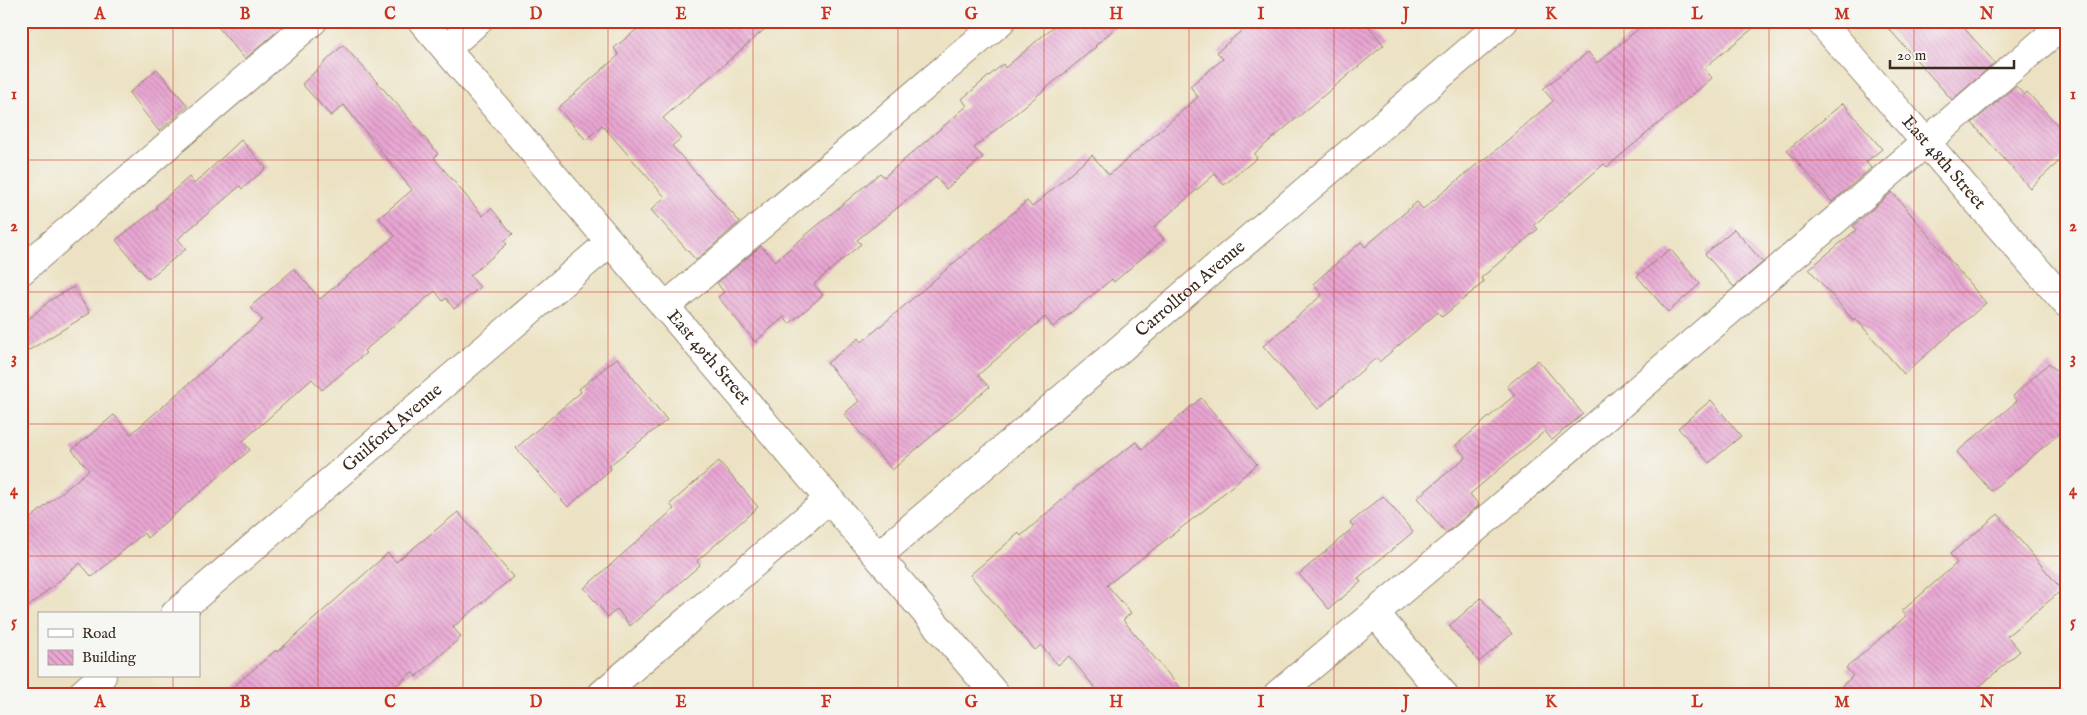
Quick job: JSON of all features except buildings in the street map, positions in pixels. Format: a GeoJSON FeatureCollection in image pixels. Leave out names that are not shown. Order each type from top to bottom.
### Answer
{"type":"FeatureCollection","features":[{"type":"Feature","properties":{"kind":"street"},"geometry":{"type":"LineString","coordinates":[[21,271],[313,21]]}},
{"type":"Feature","properties":{"kind":"street","name":"East 49th Street"},"geometry":{"type":"LineString","coordinates":[[422,21],[995,694]]}},
{"type":"Feature","properties":{"kind":"street"},"geometry":{"type":"LineString","coordinates":[[446,48],[478,21]]}},
{"type":"Feature","properties":{"kind":"street"},"geometry":{"type":"LineString","coordinates":[[666,307],[1001,21]]}},
{"type":"Feature","properties":{"kind":"street","name":"Carrollton Avenue"},"geometry":{"type":"LineString","coordinates":[[878,556],[1504,21]]}},
{"type":"Feature","properties":{"kind":"street","name":"East 48th Street"},"geometry":{"type":"LineString","coordinates":[[1820,21],[2066,303]]}},
{"type":"Feature","properties":{"kind":"street"},"geometry":{"type":"LineString","coordinates":[[1278,694],[2066,22]]}},
{"type":"Feature","properties":{"kind":"street","name":"Guilford Avenue"},"geometry":{"type":"LineString","coordinates":[[177,612],[610,242]]}},
{"type":"Feature","properties":{"kind":"street"},"geometry":{"type":"LineString","coordinates":[[602,694],[829,499]]}},
{"type":"Feature","properties":{"kind":"street"},"geometry":{"type":"LineString","coordinates":[[1375,612],[1443,694]]}},
{"type":"Feature","properties":{"kind":"street"},"geometry":{"type":"LineString","coordinates":[[82,694],[100,678]]}}]}
